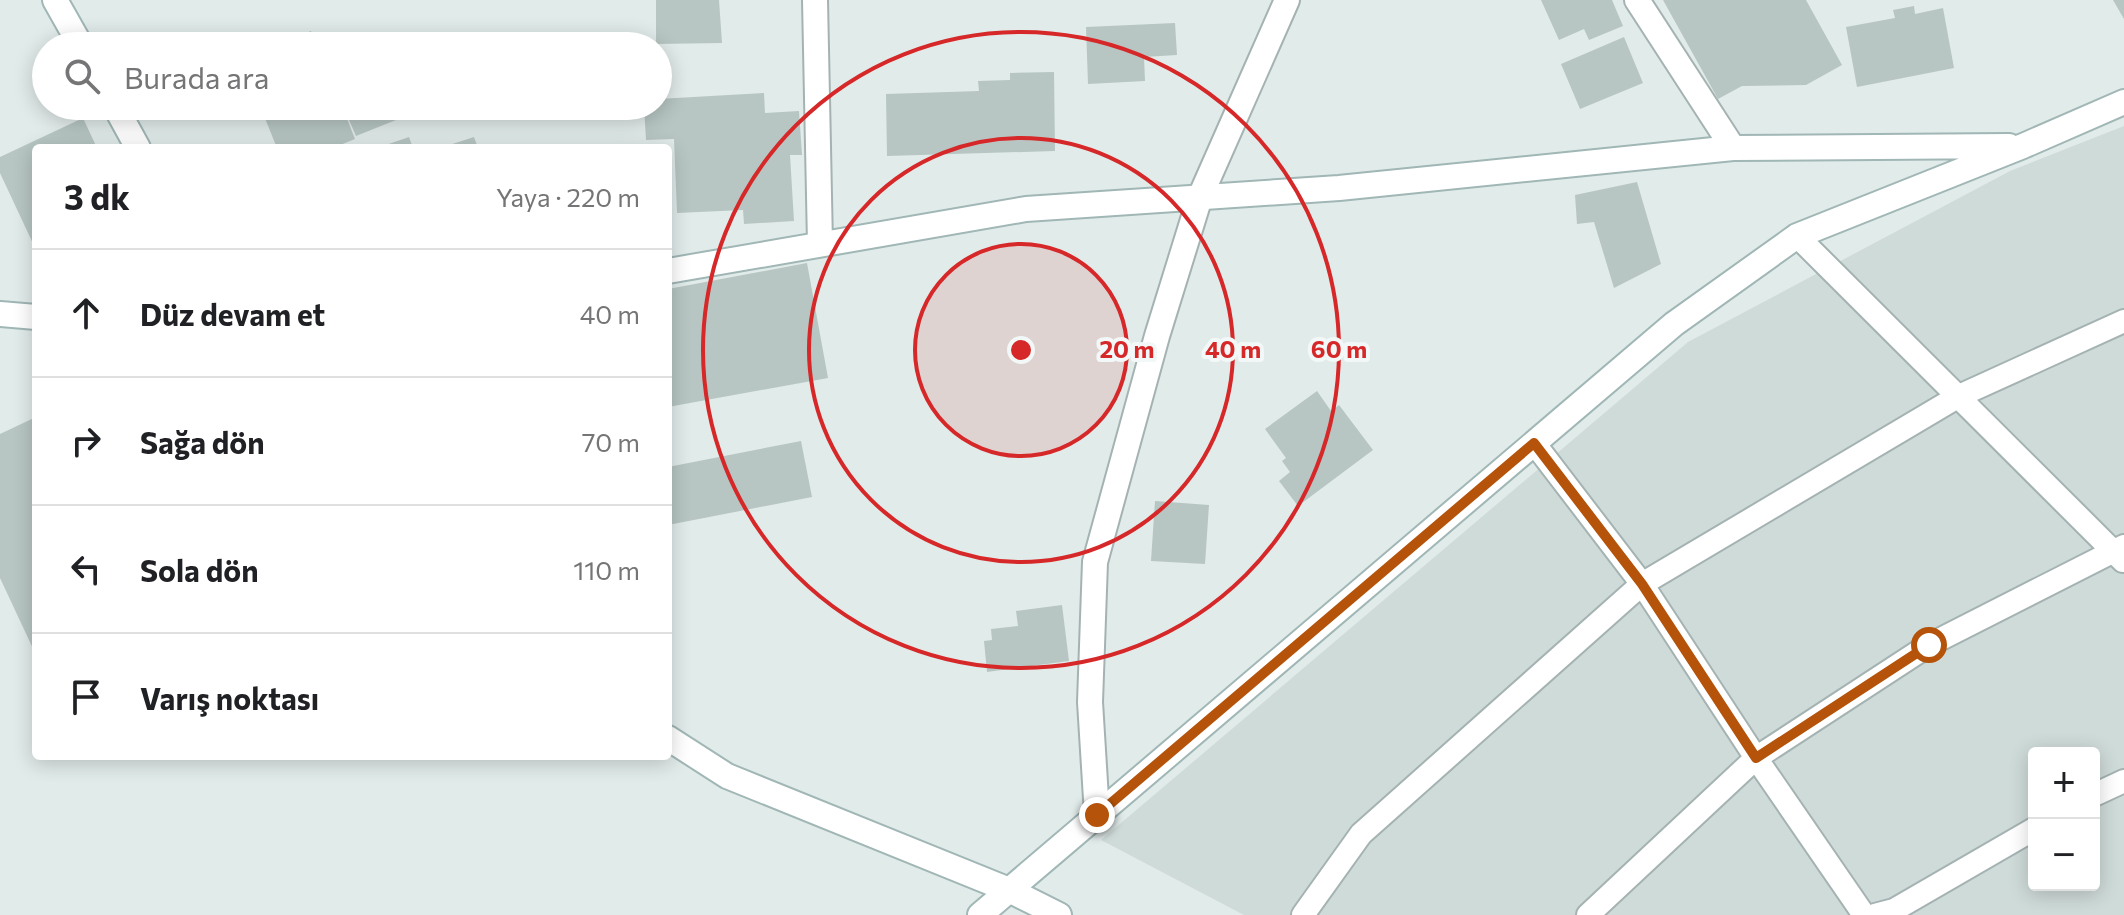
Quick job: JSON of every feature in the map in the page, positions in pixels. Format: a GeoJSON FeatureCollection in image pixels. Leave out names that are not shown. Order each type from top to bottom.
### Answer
{"type":"FeatureCollection","features":[{"type":"Feature","properties":{"kind":"street"},"geometry":{"type":"LineString","coordinates":[[55,0],[73,32]]}},
{"type":"Feature","properties":{"kind":"street"},"geometry":{"type":"LineString","coordinates":[[815,0],[820,244]]}},
{"type":"Feature","properties":{"kind":"street"},"geometry":{"type":"LineString","coordinates":[[1097,815],[1090,702],[1095,562],[1157,336],[1200,197],[1287,0]]}},
{"type":"Feature","properties":{"kind":"street"},"geometry":{"type":"LineString","coordinates":[[1637,0],[1733,148]]}},
{"type":"Feature","properties":{"kind":"street"},"geometry":{"type":"LineString","coordinates":[[980,915],[1674,324],[1797,236],[2023,146],[2124,102]]}},
{"type":"Feature","properties":{"kind":"street"},"geometry":{"type":"LineString","coordinates":[[123,120],[136,144]]}},
{"type":"Feature","properties":{"kind":"street"},"geometry":{"type":"LineString","coordinates":[[672,270],[1026,209],[1339,188],[1733,148],[2023,146]]}},
{"type":"Feature","properties":{"kind":"street"},"geometry":{"type":"LineString","coordinates":[[0,314],[32,317]]}},
{"type":"Feature","properties":{"kind":"street"},"geometry":{"type":"LineString","coordinates":[[672,741],[727,776],[1009,890],[1059,915]]}},
{"type":"Feature","properties":{"kind":"lane"},"geometry":{"type":"LineString","coordinates":[[1588,915],[1756,758],[1929,645],[2120,553],[1797,236]]}},
{"type":"Feature","properties":{"kind":"lane"},"geometry":{"type":"LineString","coordinates":[[1303,915],[1361,834],[1642,584],[1959,396],[2124,321]]}},
{"type":"Feature","properties":{"kind":"lane"},"geometry":{"type":"LineString","coordinates":[[1534,443],[1642,584],[1864,915]]}},
{"type":"Feature","properties":{"kind":"lane"},"geometry":{"type":"LineString","coordinates":[[2100,792],[2124,781]]}},
{"type":"Feature","properties":{"kind":"lane"},"geometry":{"type":"LineString","coordinates":[[1875,915],[1894,910],[2028,832]]}},
{"type":"Feature","properties":{"kind":"shaded area"},"geometry":{"type":"Polygon","coordinates":[[[2124,126],[2124,915],[1244,915],[1101,840],[1688,342],[2010,171],[2124,126]]]}},
{"type":"Feature","properties":{"kind":"building"},"geometry":{"type":"Polygon","coordinates":[[[656,0],[719,0],[722,43],[672,44],[672,32],[656,32],[656,0]]]}},
{"type":"Feature","properties":{"kind":"building"},"geometry":{"type":"Polygon","coordinates":[[[1541,0],[1612,0],[1623,26],[1589,40],[1584,29],[1559,40],[1541,0]]]}},
{"type":"Feature","properties":{"kind":"building"},"geometry":{"type":"Polygon","coordinates":[[[1663,0],[1806,0],[1842,65],[1806,85],[1742,86],[1718,99],[1663,0]]]}},
{"type":"Feature","properties":{"kind":"building"},"geometry":{"type":"Polygon","coordinates":[[[2113,0],[2124,0],[2124,19],[2113,0]]]}},
{"type":"Feature","properties":{"kind":"building"},"geometry":{"type":"Polygon","coordinates":[[[1914,6],[1915,14],[1943,8],[1954,68],[1857,87],[1846,27],[1895,18],[1893,10],[1914,6]]]}},
{"type":"Feature","properties":{"kind":"building"},"geometry":{"type":"Polygon","coordinates":[[[1175,23],[1177,55],[1144,57],[1145,81],[1088,84],[1086,27],[1175,23]]]}},
{"type":"Feature","properties":{"kind":"building"},"geometry":{"type":"Polygon","coordinates":[[[1624,37],[1643,83],[1580,109],[1561,64],[1624,37]]]}},
{"type":"Feature","properties":{"kind":"building"},"geometry":{"type":"Polygon","coordinates":[[[1054,72],[1055,151],[887,156],[886,94],[979,91],[978,81],[1010,80],[1010,73],[1054,72]]]}},
{"type":"Feature","properties":{"kind":"building"},"geometry":{"type":"Polygon","coordinates":[[[764,93],[765,113],[799,111],[802,155],[790,155],[794,221],[744,224],[743,210],[677,213],[674,139],[646,140],[645,120],[672,120],[672,98],[764,93]]]}},
{"type":"Feature","properties":{"kind":"building"},"geometry":{"type":"Polygon","coordinates":[[[79,120],[84,120],[95,144],[32,144],[32,241],[0,173],[0,157],[79,120]]]}},
{"type":"Feature","properties":{"kind":"building"},"geometry":{"type":"Polygon","coordinates":[[[266,120],[348,120],[355,139],[343,144],[275,144],[266,120]]]}},
{"type":"Feature","properties":{"kind":"building"},"geometry":{"type":"Polygon","coordinates":[[[349,120],[396,120],[356,136],[349,120]]]}},
{"type":"Feature","properties":{"kind":"building"},"geometry":{"type":"Polygon","coordinates":[[[409,137],[412,144],[389,144],[409,137]]]}},
{"type":"Feature","properties":{"kind":"building"},"geometry":{"type":"Polygon","coordinates":[[[474,137],[477,144],[452,144],[474,137]]]}},
{"type":"Feature","properties":{"kind":"building"},"geometry":{"type":"Polygon","coordinates":[[[1637,182],[1661,264],[1614,288],[1594,222],[1577,224],[1575,195],[1637,182]]]}},
{"type":"Feature","properties":{"kind":"building"},"geometry":{"type":"Polygon","coordinates":[[[807,263],[828,378],[672,406],[672,288],[807,263]]]}},
{"type":"Feature","properties":{"kind":"building"},"geometry":{"type":"Polygon","coordinates":[[[1317,391],[1331,411],[1339,405],[1373,450],[1298,506],[1279,481],[1290,472],[1282,461],[1286,458],[1265,429],[1317,391]]]}},
{"type":"Feature","properties":{"kind":"building"},"geometry":{"type":"Polygon","coordinates":[[[32,419],[32,646],[0,578],[0,434],[32,419]]]}},
{"type":"Feature","properties":{"kind":"building"},"geometry":{"type":"Polygon","coordinates":[[[801,441],[812,497],[672,524],[672,466],[801,441]]]}},
{"type":"Feature","properties":{"kind":"building"},"geometry":{"type":"Polygon","coordinates":[[[1155,501],[1209,505],[1205,564],[1151,561],[1155,501]]]}},
{"type":"Feature","properties":{"kind":"building"},"geometry":{"type":"Polygon","coordinates":[[[1062,605],[1069,661],[987,672],[984,641],[992,640],[991,629],[1018,626],[1016,611],[1062,605]]]}},
{"type":"Feature","properties":{"kind":"route"},"geometry":{"type":"LineString","coordinates":[[1097,815],[1534,443],[1642,584],[1756,758],[1929,645]]}}]}
